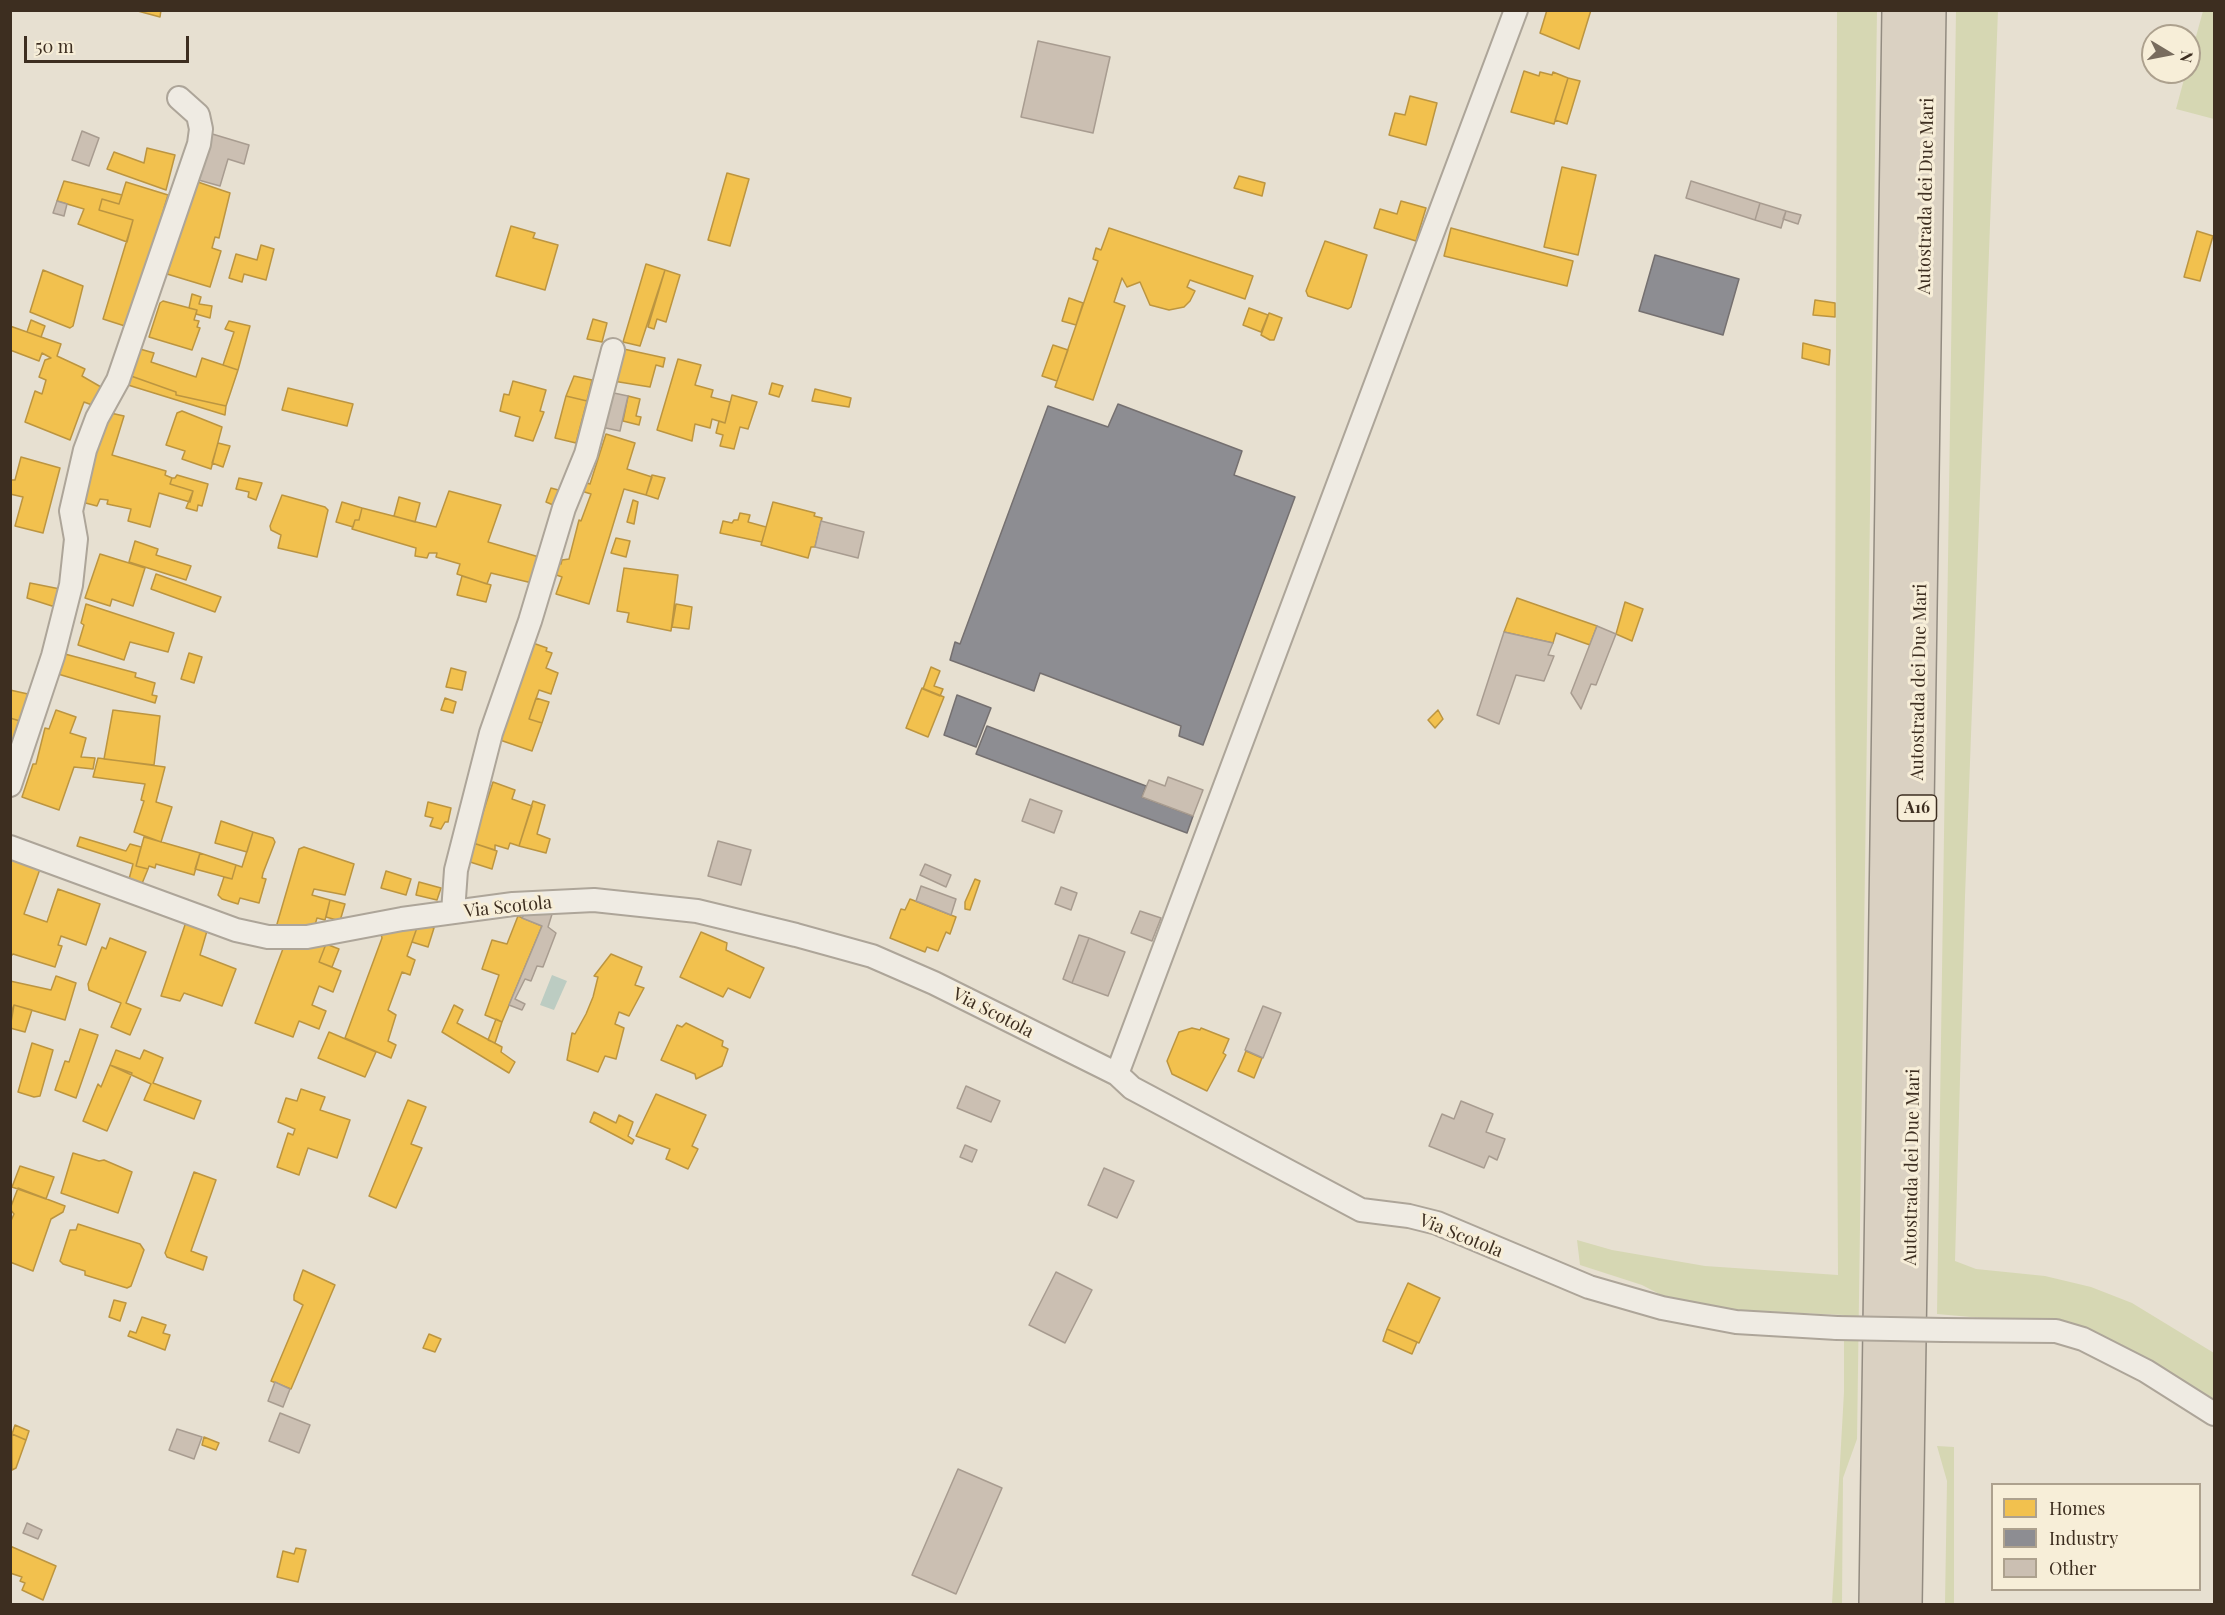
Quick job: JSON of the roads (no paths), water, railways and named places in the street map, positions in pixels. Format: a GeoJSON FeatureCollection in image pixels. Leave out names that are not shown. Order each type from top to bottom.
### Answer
{"type":"FeatureCollection","features":[{"type":"Feature","properties":{"kind":"highway","name":"Autostrada dei Due Mari"},"geometry":{"type":"LineString","coordinates":[[1876,1605],[1899,10]]}},
{"type":"Feature","properties":{"kind":"highway","name":"Autostrada dei Due Mari"},"geometry":{"type":"LineString","coordinates":[[1905,1605],[1929,10]]}},
{"type":"Feature","properties":{"kind":"street"},"geometry":{"type":"LineString","coordinates":[[1117,1074],[1516,10]]}},
{"type":"Feature","properties":{"kind":"street"},"geometry":{"type":"LineString","coordinates":[[10,785],[53,656],[71,585],[76,539],[71,511],[85,450],[97,418],[118,380],[199,144],[201,129],[198,115],[179,98]]}},
{"type":"Feature","properties":{"kind":"street"},"geometry":{"type":"LineString","coordinates":[[453,912],[456,870],[491,733],[531,621],[564,508],[585,454],[613,350]]}},
{"type":"Feature","properties":{"kind":"street","name":"Via Scotola"},"geometry":{"type":"LineString","coordinates":[[10,847],[236,930],[268,937],[307,937],[402,918],[513,904],[594,900],[697,911],[796,935],[872,956],[934,983],[1117,1074],[1132,1088],[1237,1146],[1361,1210],[1409,1216],[1437,1223],[1589,1287],[1662,1308],[1736,1322],[1837,1328],[2056,1331],[2083,1339],[2146,1371],[2214,1414]]}}]}
